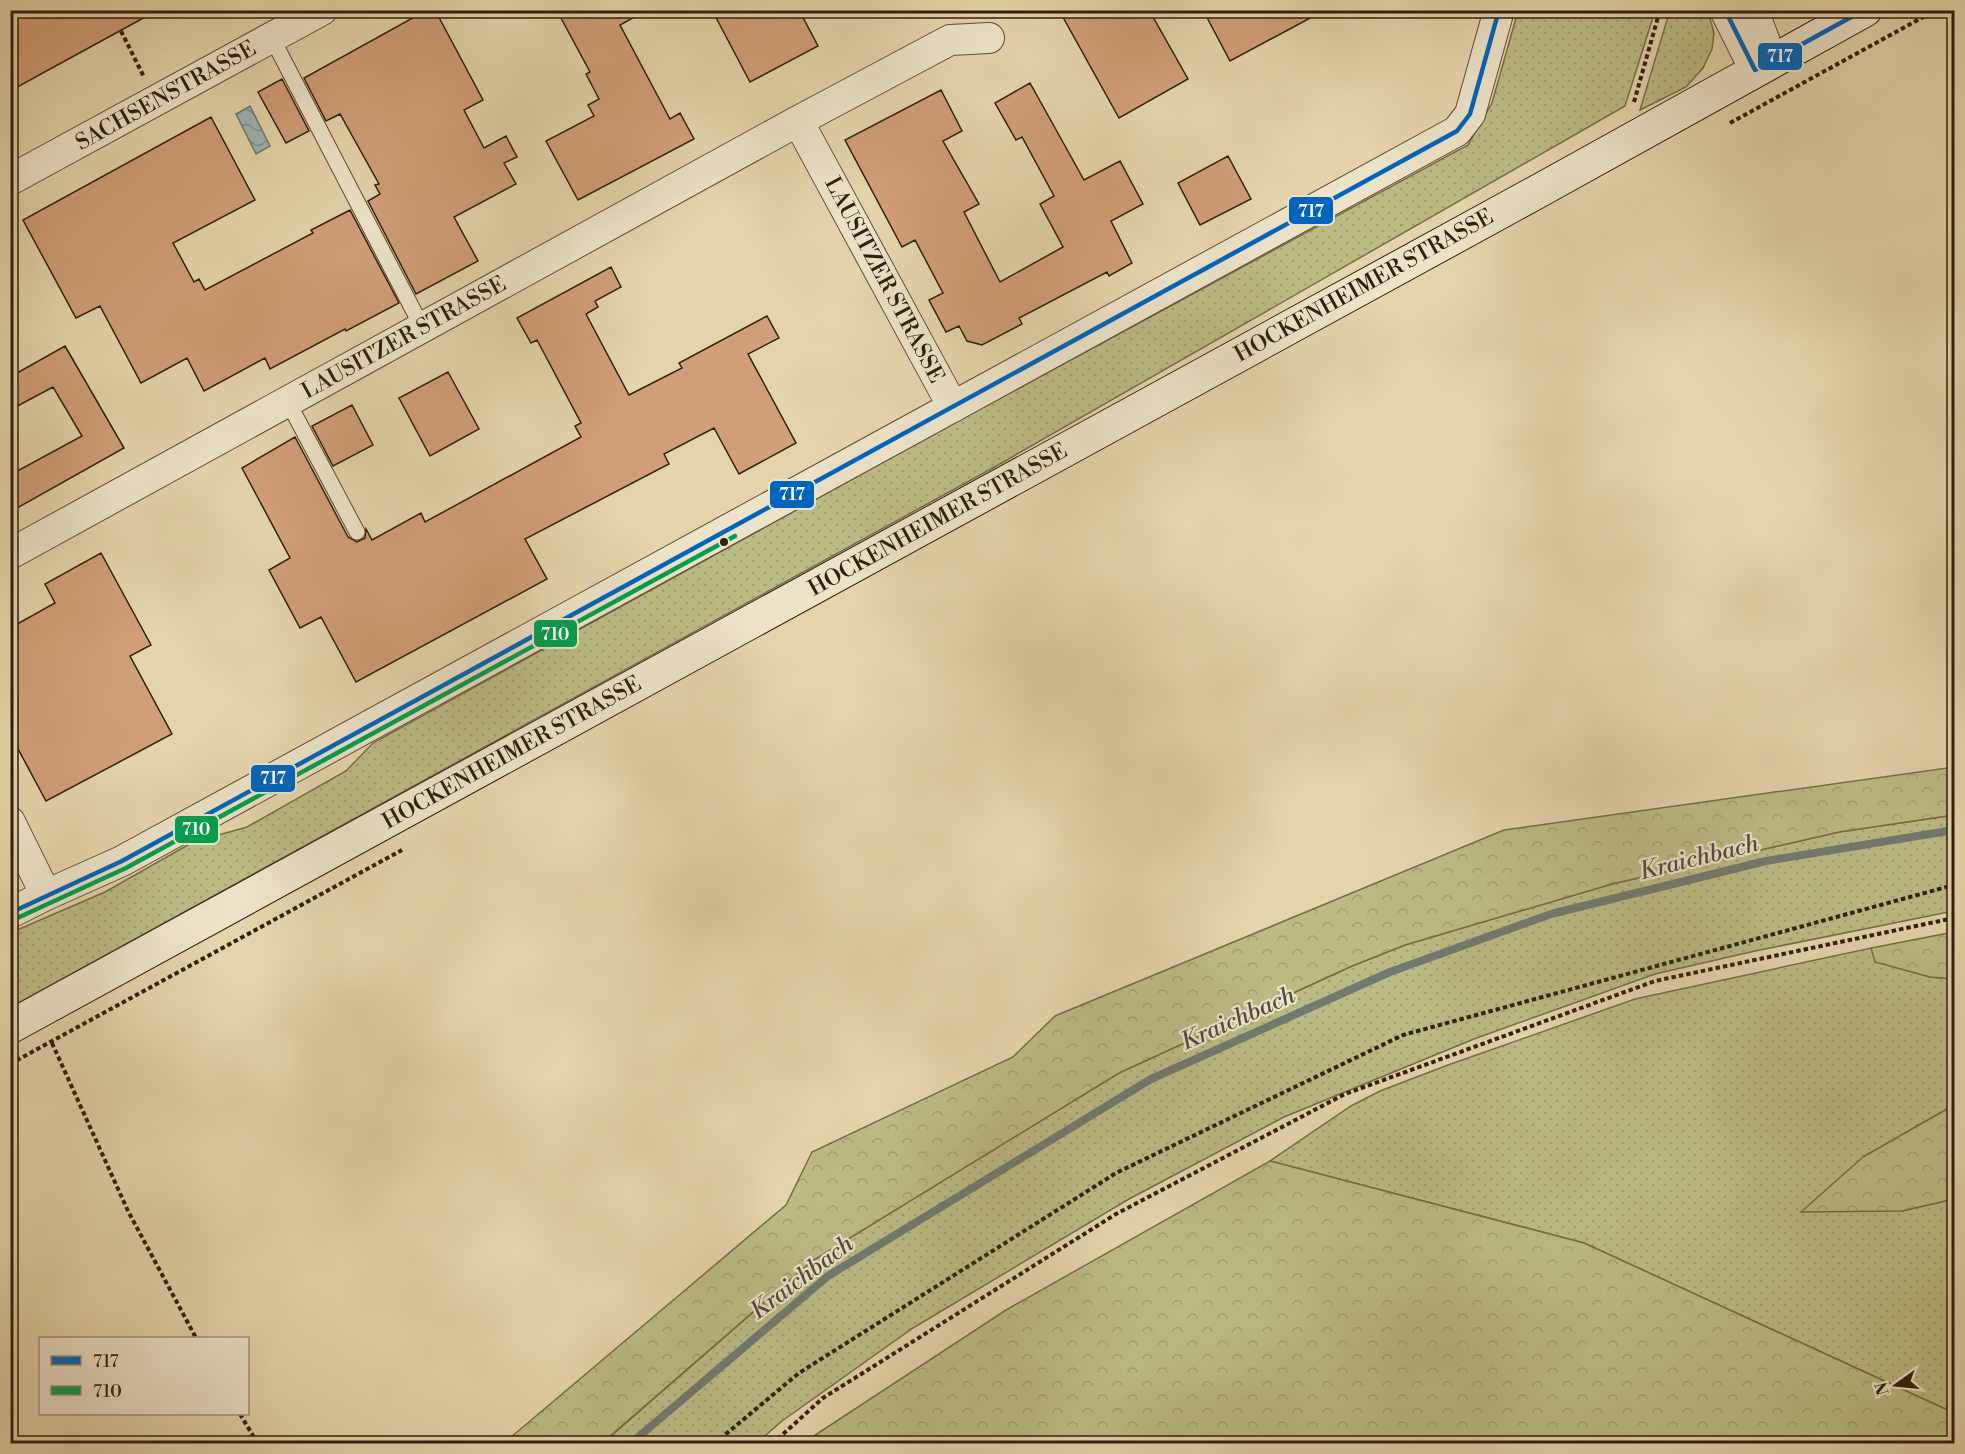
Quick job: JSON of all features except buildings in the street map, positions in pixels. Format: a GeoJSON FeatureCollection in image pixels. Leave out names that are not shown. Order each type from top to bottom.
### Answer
{"type":"FeatureCollection","features":[{"type":"Feature","properties":{"kind":"street","name":"SACHSENSTRASSE"},"geometry":{"type":"LineString","coordinates":[[10,180],[322,10]]}},
{"type":"Feature","properties":{"kind":"street"},"geometry":{"type":"LineString","coordinates":[[10,914],[122,861],[1457,131],[1470,114],[1499,10]]}},
{"type":"Feature","properties":{"kind":"street"},"geometry":{"type":"LineString","coordinates":[[1725,10],[1727,18],[1763,65]]}},
{"type":"Feature","properties":{"kind":"street"},"geometry":{"type":"LineString","coordinates":[[1753,10],[1763,65]]}},
{"type":"Feature","properties":{"kind":"street","name":"HOCKENHEIMER STRASSE"},"geometry":{"type":"LineString","coordinates":[[10,1028],[1864,11]]}},
{"type":"Feature","properties":{"kind":"street","name":"LAUSITZER STRASSE"},"geometry":{"type":"LineString","coordinates":[[10,554],[798,121],[950,40],[989,38]]}},
{"type":"Feature","properties":{"kind":"street","name":"LAUSITZER STRASSE"},"geometry":{"type":"LineString","coordinates":[[798,121],[953,408]]}},
{"type":"Feature","properties":{"kind":"street"},"geometry":{"type":"LineString","coordinates":[[10,822],[46,895]]}},
{"type":"Feature","properties":{"kind":"lane"},"geometry":{"type":"LineString","coordinates":[[272,38],[423,329]]}},
{"type":"Feature","properties":{"kind":"lane"},"geometry":{"type":"LineString","coordinates":[[288,402],[357,532]]}},
{"type":"Feature","properties":{"kind":"path"},"geometry":{"type":"LineString","coordinates":[[1633,106],[1660,10]]}},
{"type":"Feature","properties":{"kind":"path"},"geometry":{"type":"LineString","coordinates":[[121,31],[145,80]]}},
{"type":"Feature","properties":{"kind":"path"},"geometry":{"type":"LineString","coordinates":[[714,1443],[799,1373],[1116,1173],[1403,1035],[1954,885]]}},
{"type":"Feature","properties":{"kind":"path"},"geometry":{"type":"LineString","coordinates":[[772,1443],[823,1398],[1116,1214],[1345,1094],[1655,981],[1954,918]]}},
{"type":"Feature","properties":{"kind":"path"},"geometry":{"type":"LineString","coordinates":[[52,1043],[128,1211],[161,1277],[195,1337]]}},
{"type":"Feature","properties":{"kind":"path"},"geometry":{"type":"LineString","coordinates":[[241,1415],[258,1443]]}},
{"type":"Feature","properties":{"kind":"green space"},"geometry":{"type":"Polygon","coordinates":[[[1670,10],[1708,11],[1714,33],[1712,49],[1703,68],[1686,87],[1640,110],[1670,10]]]}},
{"type":"Feature","properties":{"kind":"green space"},"geometry":{"type":"Polygon","coordinates":[[[1518,11],[1655,11],[1625,106],[991,469],[11,1007],[10,933],[105,892],[193,842],[247,827],[346,771],[373,743],[960,420],[1468,145],[1492,103],[1518,11]]]}},
{"type":"Feature","properties":{"kind":"green space"},"geometry":{"type":"Polygon","coordinates":[[[1954,767],[1954,815],[1839,832],[1612,884],[1405,945],[1352,966],[1119,1073],[812,1261],[602,1443],[504,1443],[786,1205],[812,1152],[1013,1057],[1055,1016],[1504,830],[1954,767]]]}},
{"type":"Feature","properties":{"kind":"green space"},"geometry":{"type":"Polygon","coordinates":[[[1954,815],[1954,911],[1755,951],[1655,974],[1474,1039],[1284,1117],[1129,1199],[913,1328],[782,1421],[757,1443],[602,1444],[812,1261],[1119,1073],[1352,966],[1405,945],[1612,884],[1839,832],[1954,815]]]}},
{"type":"Feature","properties":{"kind":"green space"},"geometry":{"type":"Polygon","coordinates":[[[1954,932],[1954,979],[1930,977],[1875,962],[1871,948],[1954,932]]]}},
{"type":"Feature","properties":{"kind":"green space"},"geometry":{"type":"Polygon","coordinates":[[[1871,948],[1876,962],[1930,977],[1954,979],[1954,1105],[1863,1157],[1902,1211],[1954,1199],[1954,1413],[1584,1243],[1270,1161],[1351,1106],[1380,1091],[1448,1065],[1635,999],[1871,948]]]}},
{"type":"Feature","properties":{"kind":"green space"},"geometry":{"type":"Polygon","coordinates":[[[1954,1105],[1954,1199],[1902,1211],[1801,1212],[1863,1157],[1954,1105]]]}},
{"type":"Feature","properties":{"kind":"green space"},"geometry":{"type":"Polygon","coordinates":[[[1270,1161],[1584,1243],[1954,1413],[1954,1443],[803,1443],[1006,1310],[1270,1161]]]}},
{"type":"Feature","properties":{"kind":"water"},"geometry":{"type":"Polygon","coordinates":[[[250,106],[270,146],[256,154],[236,114],[250,106]]]}},
{"type":"Feature","properties":{"kind":"waterway","name":"Kraichbach"},"geometry":{"type":"LineString","coordinates":[[630,1444],[828,1276],[1151,1079],[1390,972],[1551,914],[1766,861],[1954,830]]}},
{"type":"Feature","properties":{"kind":"transit line","name":"717"},"geometry":{"type":"LineString","coordinates":[[10,913],[122,861],[1457,131],[1470,114],[1499,10]]}},
{"type":"Feature","properties":{"kind":"transit line","name":"717"},"geometry":{"type":"LineString","coordinates":[[1725,10],[1755,70],[1864,10]]}},
{"type":"Feature","properties":{"kind":"transit line","name":"710"},"geometry":{"type":"LineString","coordinates":[[13,920],[126,868],[735,536]]}}]}
